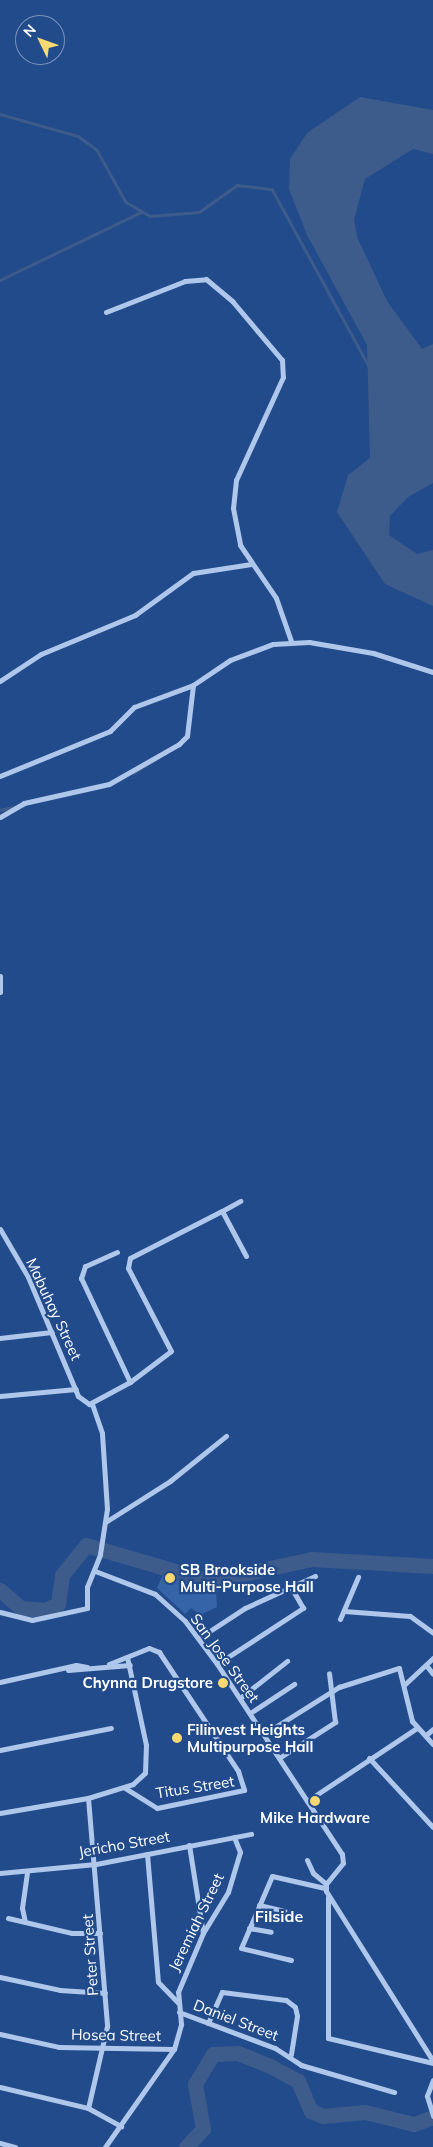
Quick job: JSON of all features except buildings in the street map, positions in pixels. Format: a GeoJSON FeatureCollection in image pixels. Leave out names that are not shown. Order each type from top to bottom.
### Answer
{"type":"FeatureCollection","features":[{"type":"Feature","properties":{"kind":"street"},"geometry":{"type":"LineString","coordinates":[[106,312],[185,281],[206,279],[233,302],[282,360],[283,376],[235,484],[240,545],[250,564],[276,598],[291,641]]}},
{"type":"Feature","properties":{"kind":"street"},"geometry":{"type":"LineString","coordinates":[[0,681],[41,654],[135,615],[193,573],[250,564]]}},
{"type":"Feature","properties":{"kind":"street"},"geometry":{"type":"LineString","coordinates":[[0,776],[110,731],[134,707],[193,685],[241,655],[291,641],[373,653],[433,672]]}},
{"type":"Feature","properties":{"kind":"street"},"geometry":{"type":"LineString","coordinates":[[0,817],[24,803],[109,784],[185,740],[193,685]]}},
{"type":"Feature","properties":{"kind":"street"},"geometry":{"type":"LineString","coordinates":[[0,976],[0,992]]}},
{"type":"Feature","properties":{"kind":"street"},"geometry":{"type":"LineString","coordinates":[[0,1612],[32,1620],[87,1608],[87,1587],[95,1571],[100,1554],[106,1520],[104,1448],[92,1404],[130,1382],[170,1354],[171,1347],[127,1262],[240,1201]]}},
{"type":"Feature","properties":{"kind":"street"},"geometry":{"type":"LineString","coordinates":[[222,1210],[246,1256]]}},
{"type":"Feature","properties":{"kind":"street","name":"Mabuhay Street"},"geometry":{"type":"LineString","coordinates":[[0,1229],[52,1332],[76,1390],[83,1401],[92,1404]]}},
{"type":"Feature","properties":{"kind":"street"},"geometry":{"type":"LineString","coordinates":[[117,1252],[85,1266],[80,1278],[130,1382]]}},
{"type":"Feature","properties":{"kind":"street"},"geometry":{"type":"LineString","coordinates":[[0,1338],[52,1332]]}},
{"type":"Feature","properties":{"kind":"street"},"geometry":{"type":"LineString","coordinates":[[0,1396],[76,1390]]}},
{"type":"Feature","properties":{"kind":"street"},"geometry":{"type":"LineString","coordinates":[[106,1520],[170,1481],[226,1436]]}},
{"type":"Feature","properties":{"kind":"street","name":"San Jose Street"},"geometry":{"type":"LineString","coordinates":[[95,1571],[155,1594],[199,1638],[342,1854],[336,1873],[326,1886]]}},
{"type":"Feature","properties":{"kind":"street"},"geometry":{"type":"LineString","coordinates":[[199,1638],[245,1608],[315,1576]]}},
{"type":"Feature","properties":{"kind":"street"},"geometry":{"type":"LineString","coordinates":[[340,1619],[358,1577]]}},
{"type":"Feature","properties":{"kind":"street"},"geometry":{"type":"LineString","coordinates":[[217,1664],[303,1608],[291,1587]]}},
{"type":"Feature","properties":{"kind":"street"},"geometry":{"type":"LineString","coordinates":[[344,1611],[410,1616],[433,1633]]}},
{"type":"Feature","properties":{"kind":"street","name":"Titus Street"},"geometry":{"type":"LineString","coordinates":[[125,1788],[134,1798],[157,1808],[244,1790],[238,1771],[158,1652],[149,1648],[127,1657]]}},
{"type":"Feature","properties":{"kind":"street"},"geometry":{"type":"LineString","coordinates":[[0,1813],[88,1798],[125,1788],[145,1773],[148,1756],[130,1665],[127,1657],[108,1664]]}},
{"type":"Feature","properties":{"kind":"street"},"geometry":{"type":"LineString","coordinates":[[404,1686],[433,1658]]}},
{"type":"Feature","properties":{"kind":"street"},"geometry":{"type":"LineString","coordinates":[[240,1698],[288,1661]]}},
{"type":"Feature","properties":{"kind":"street"},"geometry":{"type":"LineString","coordinates":[[0,1682],[68,1670],[78,1672],[88,1667],[108,1664],[130,1665]]}},
{"type":"Feature","properties":{"kind":"street"},"geometry":{"type":"LineString","coordinates":[[426,1665],[433,1674]]}},
{"type":"Feature","properties":{"kind":"street"},"geometry":{"type":"LineString","coordinates":[[264,1734],[331,1691],[399,1668],[417,1728],[433,1744]]}},
{"type":"Feature","properties":{"kind":"street"},"geometry":{"type":"LineString","coordinates":[[279,1758],[335,1722],[329,1673]]}},
{"type":"Feature","properties":{"kind":"street"},"geometry":{"type":"LineString","coordinates":[[250,1713],[294,1684]]}},
{"type":"Feature","properties":{"kind":"street"},"geometry":{"type":"LineString","coordinates":[[0,1750],[111,1728]]}},
{"type":"Feature","properties":{"kind":"street"},"geometry":{"type":"LineString","coordinates":[[307,1800],[417,1728]]}},
{"type":"Feature","properties":{"kind":"street"},"geometry":{"type":"LineString","coordinates":[[426,1735],[433,1729]]}},
{"type":"Feature","properties":{"kind":"street"},"geometry":{"type":"LineString","coordinates":[[369,1758],[433,1827]]}},
{"type":"Feature","properties":{"kind":"street","name":"Peter Street"},"geometry":{"type":"LineString","coordinates":[[88,1798],[96,1864],[105,1993],[102,2048],[88,2108]]}},
{"type":"Feature","properties":{"kind":"street","name":"Jericho Street"},"geometry":{"type":"LineString","coordinates":[[0,1873],[27,1872],[96,1864],[251,1834]]}},
{"type":"Feature","properties":{"kind":"street","name":"Jeremiah Street"},"geometry":{"type":"LineString","coordinates":[[105,2147],[174,2049],[181,1982],[203,1933],[228,1892],[240,1852],[234,1837]]}},
{"type":"Feature","properties":{"kind":"street"},"geometry":{"type":"LineString","coordinates":[[190,1845],[203,1933]]}},
{"type":"Feature","properties":{"kind":"street","name":"Daniel Street"},"geometry":{"type":"LineString","coordinates":[[148,1854],[158,1982],[178,2003]]}},
{"type":"Feature","properties":{"kind":"street"},"geometry":{"type":"LineString","coordinates":[[307,1860],[313,1873],[326,1886],[328,1896],[328,2038],[433,2062]]}},
{"type":"Feature","properties":{"kind":"street"},"geometry":{"type":"LineString","coordinates":[[25,1922],[22,1908],[27,1872]]}},
{"type":"Feature","properties":{"kind":"street"},"geometry":{"type":"LineString","coordinates":[[291,1960],[241,1948],[259,1904],[274,1874],[302,1886],[326,1886]]}},
{"type":"Feature","properties":{"kind":"street"},"geometry":{"type":"LineString","coordinates":[[328,1896],[433,2062]]}},
{"type":"Feature","properties":{"kind":"street"},"geometry":{"type":"LineString","coordinates":[[259,1904],[284,1911]]}},
{"type":"Feature","properties":{"kind":"street"},"geometry":{"type":"LineString","coordinates":[[8,1918],[72,1933],[100,1933]]}},
{"type":"Feature","properties":{"kind":"street"},"geometry":{"type":"LineString","coordinates":[[249,1928],[271,1932]]}},
{"type":"Feature","properties":{"kind":"street"},"geometry":{"type":"LineString","coordinates":[[0,1977],[68,1992],[105,1993]]}},
{"type":"Feature","properties":{"kind":"street"},"geometry":{"type":"LineString","coordinates":[[208,2023],[222,1992],[286,2000],[295,2006],[297,2016],[291,2055]]}},
{"type":"Feature","properties":{"kind":"street","name":"Daniel Street"},"geometry":{"type":"LineString","coordinates":[[179,2012],[291,2055],[301,2065],[394,2092]]}},
{"type":"Feature","properties":{"kind":"street","name":"Hosea Street"},"geometry":{"type":"LineString","coordinates":[[0,2034],[58,2047],[174,2049]]}},
{"type":"Feature","properties":{"kind":"street"},"geometry":{"type":"LineString","coordinates":[[432,2113],[427,2096],[433,2080]]}},
{"type":"Feature","properties":{"kind":"street"},"geometry":{"type":"LineString","coordinates":[[0,2087],[88,2108],[121,2126]]}},
{"type":"Feature","properties":{"kind":"street"},"geometry":{"type":"LineString","coordinates":[[0,2143],[15,2147]]}},
{"type":"Feature","properties":{"kind":"shaded area"},"geometry":{"type":"Polygon","coordinates":[[[360,97],[433,110],[433,154],[413,149],[365,179],[354,220],[357,237],[387,301],[422,349],[433,344],[433,483],[408,497],[390,516],[389,535],[417,554],[433,550],[433,606],[385,584],[337,512],[348,475],[370,458],[367,345],[307,235],[289,189],[290,159],[307,133],[360,97]]]}},
{"type":"Feature","properties":{"kind":"shaded area"},"geometry":{"type":"Polygon","coordinates":[[[165,1570],[201,1583],[232,1578],[234,1584],[216,1592],[217,1607],[200,1615],[191,1608],[185,1614],[157,1588],[165,1570]]]}},
{"type":"Feature","properties":{"kind":"waterway"},"geometry":{"type":"LineString","coordinates":[[0,114],[78,136],[97,150],[126,202],[150,216],[199,212],[237,185],[272,189],[370,368]]}},
{"type":"Feature","properties":{"kind":"waterway"},"geometry":{"type":"LineString","coordinates":[[0,280],[141,212]]}},
{"type":"Feature","properties":{"kind":"waterway"},"geometry":{"type":"LineString","coordinates":[[133,773],[158,758]]}},
{"type":"Feature","properties":{"kind":"waterway"},"geometry":{"type":"LineString","coordinates":[[0,810],[13,807]]}},
{"type":"Feature","properties":{"kind":"waterway"},"geometry":{"type":"LineString","coordinates":[[0,1590],[21,1608],[45,1610],[58,1604],[62,1575],[86,1545],[210,1581],[312,1559],[433,1566]]}},
{"type":"Feature","properties":{"kind":"waterway"},"geometry":{"type":"LineString","coordinates":[[186,2147],[203,2129],[195,2084],[213,2054],[238,2053],[270,2066],[298,2081],[311,2111],[323,2116],[365,2112],[414,2124],[433,2117]]}},
{"type":"Feature","properties":{"kind":"place","name":"SB Brookside Multi-Purpose Hall"},"geometry":{"type":"Point","coordinates":[170,1578]}},
{"type":"Feature","properties":{"kind":"place","name":"Chynna Drugstore"},"geometry":{"type":"Point","coordinates":[223,1683]}},
{"type":"Feature","properties":{"kind":"place","name":"Filinvest Heights Multipurpose Hall"},"geometry":{"type":"Point","coordinates":[177,1738]}},
{"type":"Feature","properties":{"kind":"place","name":"Mike Hardware"},"geometry":{"type":"Point","coordinates":[315,1801]}},
{"type":"Feature","properties":{"kind":"district","name":"Filside"},"geometry":{"type":"Point","coordinates":[279,1916]}}]}
